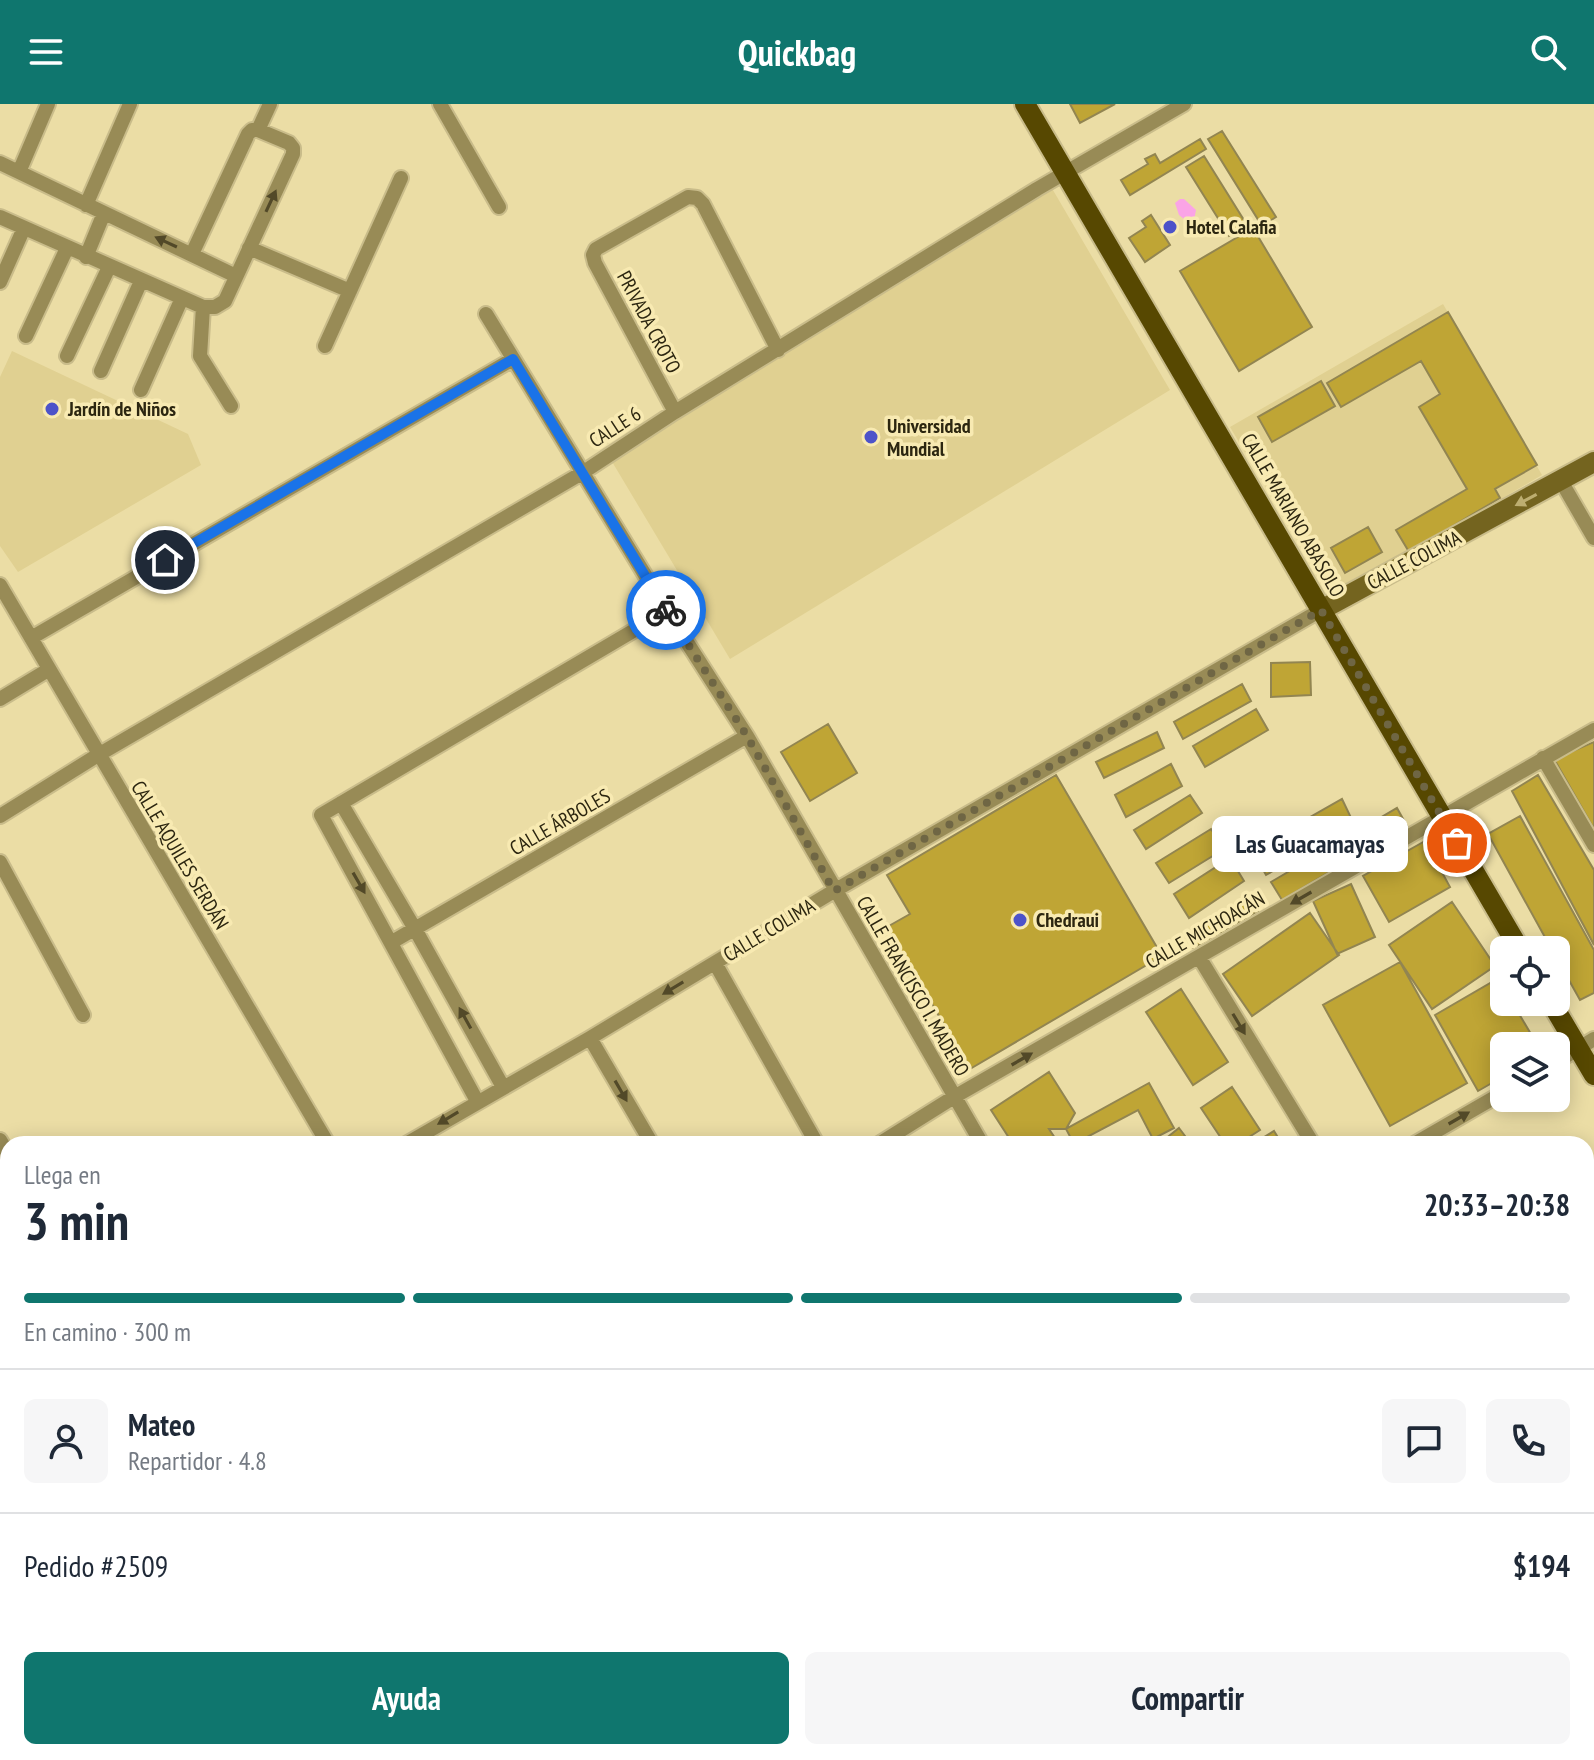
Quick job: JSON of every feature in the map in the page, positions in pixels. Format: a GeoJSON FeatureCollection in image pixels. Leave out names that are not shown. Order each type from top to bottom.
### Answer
{"type":"FeatureCollection","features":[{"type":"Feature","properties":{"kind":"main road","name":"CALLE MARIANO ABASOLO"},"geometry":{"type":"LineString","coordinates":[[1025,104],[1512,936]]}},
{"type":"Feature","properties":{"kind":"main road"},"geometry":{"type":"LineString","coordinates":[[1563,1016],[1586,1044],[1594,1075]]}},
{"type":"Feature","properties":{"kind":"street"},"geometry":{"type":"LineString","coordinates":[[19,172],[48,104]]}},
{"type":"Feature","properties":{"kind":"street"},"geometry":{"type":"LineString","coordinates":[[86,205],[130,104]]}},
{"type":"Feature","properties":{"kind":"street"},"geometry":{"type":"LineString","coordinates":[[258,130],[270,104]]}},
{"type":"Feature","properties":{"kind":"street"},"geometry":{"type":"LineString","coordinates":[[440,104],[499,207]]}},
{"type":"Feature","properties":{"kind":"street","name":"CALLE 6"},"geometry":{"type":"LineString","coordinates":[[0,816],[98,755],[582,473],[675,412],[1065,172],[1184,104]]}},
{"type":"Feature","properties":{"kind":"street"},"geometry":{"type":"LineString","coordinates":[[0,217],[203,307],[215,307],[225,301],[293,154],[289,143],[258,130],[248,134],[192,254]]}},
{"type":"Feature","properties":{"kind":"street"},"geometry":{"type":"LineString","coordinates":[[0,163],[236,276]]}},
{"type":"Feature","properties":{"kind":"street"},"geometry":{"type":"LineString","coordinates":[[325,346],[401,178]]}},
{"type":"Feature","properties":{"kind":"street","name":"PRIVADA CROTO"},"geometry":{"type":"LineString","coordinates":[[675,412],[595,263],[593,255],[596,249],[688,197],[697,198],[703,204],[778,350]]}},
{"type":"Feature","properties":{"kind":"street"},"geometry":{"type":"LineString","coordinates":[[86,257],[104,213]]}},
{"type":"Feature","properties":{"kind":"street"},"geometry":{"type":"LineString","coordinates":[[0,282],[24,228]]}},
{"type":"Feature","properties":{"kind":"street"},"geometry":{"type":"LineString","coordinates":[[26,336],[67,248]]}},
{"type":"Feature","properties":{"kind":"street"},"geometry":{"type":"LineString","coordinates":[[249,248],[350,291]]}},
{"type":"Feature","properties":{"kind":"street"},"geometry":{"type":"LineString","coordinates":[[67,356],[109,267]]}},
{"type":"Feature","properties":{"kind":"street"},"geometry":{"type":"LineString","coordinates":[[101,371],[141,281]]}},
{"type":"Feature","properties":{"kind":"street"},"geometry":{"type":"LineString","coordinates":[[141,390],[182,298]]}},
{"type":"Feature","properties":{"kind":"street"},"geometry":{"type":"LineString","coordinates":[[203,307],[200,356],[231,406]]}},
{"type":"Feature","properties":{"kind":"street","name":"CALLE FRANCISCO I. MADERO"},"geometry":{"type":"LineString","coordinates":[[486,314],[747,736],[977,1136]]}},
{"type":"Feature","properties":{"kind":"street"},"geometry":{"type":"LineString","coordinates":[[31,638],[513,359]]}},
{"type":"Feature","properties":{"kind":"street","name":"CALLE COLIMA"},"geometry":{"type":"LineString","coordinates":[[419,1136],[590,1038],[834,891],[1321,610],[1594,462]]}},
{"type":"Feature","properties":{"kind":"street"},"geometry":{"type":"LineString","coordinates":[[1561,481],[1594,538]]}},
{"type":"Feature","properties":{"kind":"street","name":"CALLE AQUILES SERDÁN"},"geometry":{"type":"LineString","coordinates":[[0,585],[323,1136]]}},
{"type":"Feature","properties":{"kind":"street"},"geometry":{"type":"LineString","coordinates":[[477,1101],[321,815],[667,611]]}},
{"type":"Feature","properties":{"kind":"street"},"geometry":{"type":"LineString","coordinates":[[0,699],[48,670]]}},
{"type":"Feature","properties":{"kind":"street","name":"CALLE MICHOACÁN"},"geometry":{"type":"LineString","coordinates":[[892,1136],[954,1097],[1594,730]]}},
{"type":"Feature","properties":{"kind":"street","name":"CALLE ÁRBOLES"},"geometry":{"type":"LineString","coordinates":[[392,942],[747,736]]}},
{"type":"Feature","properties":{"kind":"street"},"geometry":{"type":"LineString","coordinates":[[1543,758],[1594,845]]}},
{"type":"Feature","properties":{"kind":"street"},"geometry":{"type":"LineString","coordinates":[[341,803],[503,1087]]}},
{"type":"Feature","properties":{"kind":"street"},"geometry":{"type":"LineString","coordinates":[[0,862],[83,1015]]}},
{"type":"Feature","properties":{"kind":"street"},"geometry":{"type":"LineString","coordinates":[[1199,957],[1308,1136]]}},
{"type":"Feature","properties":{"kind":"street"},"geometry":{"type":"LineString","coordinates":[[715,963],[812,1136]]}},
{"type":"Feature","properties":{"kind":"street"},"geometry":{"type":"LineString","coordinates":[[590,1038],[647,1136]]}},
{"type":"Feature","properties":{"kind":"street"},"geometry":{"type":"LineString","coordinates":[[1428,1136],[1490,1100]]}},
{"type":"Feature","properties":{"kind":"shaded area","name":"Universidad Mundial"},"geometry":{"type":"Polygon","coordinates":[[[1050,185],[1170,390],[730,659],[611,460],[1050,185]]]}},
{"type":"Feature","properties":{"kind":"shaded area"},"geometry":{"type":"Polygon","coordinates":[[[1180,199],[1196,210],[1194,220],[1189,223],[1179,215],[1175,203],[1180,199]]]}},
{"type":"Feature","properties":{"kind":"shaded area"},"geometry":{"type":"Polygon","coordinates":[[[1443,304],[1542,475],[1332,598],[1230,427],[1443,304]]]}},
{"type":"Feature","properties":{"kind":"shaded area"},"geometry":{"type":"Polygon","coordinates":[[[12,351],[188,434],[201,465],[18,572],[0,546],[0,377],[12,351]]]}},
{"type":"Feature","properties":{"kind":"building"},"geometry":{"type":"Polygon","coordinates":[[[1070,104],[1115,104],[1080,123],[1070,104]]]}},
{"type":"Feature","properties":{"kind":"building"},"geometry":{"type":"Polygon","coordinates":[[[1222,131],[1276,217],[1262,226],[1208,139],[1222,131]]]}},
{"type":"Feature","properties":{"kind":"building"},"geometry":{"type":"Polygon","coordinates":[[[1200,139],[1206,149],[1130,195],[1121,180],[1148,164],[1145,159],[1155,154],[1160,163],[1200,139]]]}},
{"type":"Feature","properties":{"kind":"building"},"geometry":{"type":"Polygon","coordinates":[[[1204,156],[1247,225],[1229,236],[1186,167],[1204,156]]]}},
{"type":"Feature","properties":{"kind":"building"},"geometry":{"type":"Polygon","coordinates":[[[1151,215],[1170,245],[1145,262],[1129,238],[1146,227],[1142,221],[1151,215]]]}},
{"type":"Feature","properties":{"kind":"building"},"geometry":{"type":"Polygon","coordinates":[[[1253,228],[1312,327],[1239,371],[1180,271],[1253,228]]]}},
{"type":"Feature","properties":{"kind":"building"},"geometry":{"type":"Polygon","coordinates":[[[1448,312],[1537,465],[1495,489],[1500,498],[1409,552],[1396,530],[1467,489],[1419,407],[1440,394],[1421,361],[1341,407],[1327,383],[1448,312]]]}},
{"type":"Feature","properties":{"kind":"building"},"geometry":{"type":"Polygon","coordinates":[[[1321,381],[1335,406],[1272,442],[1258,417],[1321,381]]]}},
{"type":"Feature","properties":{"kind":"building"},"geometry":{"type":"Polygon","coordinates":[[[1368,527],[1382,552],[1345,573],[1331,548],[1368,527]]]}},
{"type":"Feature","properties":{"kind":"building"},"geometry":{"type":"Polygon","coordinates":[[[1310,662],[1311,695],[1271,697],[1271,663],[1310,662]]]}},
{"type":"Feature","properties":{"kind":"building"},"geometry":{"type":"Polygon","coordinates":[[[1242,684],[1251,701],[1183,739],[1174,722],[1242,684]]]}},
{"type":"Feature","properties":{"kind":"building"},"geometry":{"type":"Polygon","coordinates":[[[1256,709],[1268,730],[1205,767],[1193,746],[1256,709]]]}},
{"type":"Feature","properties":{"kind":"building"},"geometry":{"type":"Polygon","coordinates":[[[828,724],[857,773],[810,801],[781,752],[828,724]]]}},
{"type":"Feature","properties":{"kind":"building"},"geometry":{"type":"Polygon","coordinates":[[[1157,732],[1164,748],[1104,778],[1096,762],[1157,732]]]}},
{"type":"Feature","properties":{"kind":"building"},"geometry":{"type":"Polygon","coordinates":[[[1594,742],[1594,829],[1554,759],[1594,742]]]}},
{"type":"Feature","properties":{"kind":"building"},"geometry":{"type":"Polygon","coordinates":[[[1171,764],[1182,786],[1126,817],[1115,795],[1171,764]]]}},
{"type":"Feature","properties":{"kind":"building","name":"Chedraui"},"geometry":{"type":"Polygon","coordinates":[[[1056,775],[1162,956],[970,1069],[887,927],[910,914],[887,875],[1056,775]]]}},
{"type":"Feature","properties":{"kind":"building"},"geometry":{"type":"Polygon","coordinates":[[[1538,775],[1594,870],[1594,945],[1512,791],[1538,775]]]}},
{"type":"Feature","properties":{"kind":"building"},"geometry":{"type":"Polygon","coordinates":[[[1190,795],[1202,813],[1146,849],[1134,830],[1190,795]]]}},
{"type":"Feature","properties":{"kind":"building"},"geometry":{"type":"Polygon","coordinates":[[[1342,799],[1354,824],[1266,875],[1252,850],[1342,799]]]}},
{"type":"Feature","properties":{"kind":"building"},"geometry":{"type":"Polygon","coordinates":[[[1397,808],[1407,826],[1282,900],[1271,882],[1397,808]]]}},
{"type":"Feature","properties":{"kind":"building"},"geometry":{"type":"Polygon","coordinates":[[[1520,816],[1594,950],[1594,993],[1580,1000],[1570,982],[1570,936],[1544,936],[1488,834],[1520,816]]]}},
{"type":"Feature","properties":{"kind":"building"},"geometry":{"type":"Polygon","coordinates":[[[1211,829],[1224,849],[1169,883],[1156,863],[1211,829]]]}},
{"type":"Feature","properties":{"kind":"building"},"geometry":{"type":"Polygon","coordinates":[[[1425,841],[1450,887],[1389,922],[1363,876],[1425,841]]]}},
{"type":"Feature","properties":{"kind":"building"},"geometry":{"type":"Polygon","coordinates":[[[1230,858],[1244,881],[1189,918],[1174,894],[1230,858]]]}},
{"type":"Feature","properties":{"kind":"building"},"geometry":{"type":"Polygon","coordinates":[[[1351,884],[1375,937],[1337,954],[1313,901],[1351,884]]]}},
{"type":"Feature","properties":{"kind":"building"},"geometry":{"type":"Polygon","coordinates":[[[1250,897],[1258,911],[1193,948],[1185,934],[1250,897]]]}},
{"type":"Feature","properties":{"kind":"building"},"geometry":{"type":"Polygon","coordinates":[[[1452,902],[1490,959],[1490,969],[1432,1009],[1389,945],[1452,902]]]}},
{"type":"Feature","properties":{"kind":"building"},"geometry":{"type":"Polygon","coordinates":[[[1310,913],[1339,955],[1252,1016],[1223,974],[1310,913]]]}},
{"type":"Feature","properties":{"kind":"building"},"geometry":{"type":"Polygon","coordinates":[[[1400,962],[1467,1083],[1390,1126],[1323,1005],[1400,962]]]}},
{"type":"Feature","properties":{"kind":"building"},"geometry":{"type":"Polygon","coordinates":[[[1490,983],[1490,1016],[1520,1016],[1530,1032],[1490,1032],[1490,1084],[1478,1091],[1435,1015],[1490,983]]]}},
{"type":"Feature","properties":{"kind":"building"},"geometry":{"type":"Polygon","coordinates":[[[1181,989],[1228,1062],[1193,1085],[1146,1012],[1181,989]]]}},
{"type":"Feature","properties":{"kind":"building"},"geometry":{"type":"Polygon","coordinates":[[[1049,1072],[1075,1113],[1066,1129],[1049,1129],[1054,1136],[1008,1136],[991,1110],[1049,1072]]]}},
{"type":"Feature","properties":{"kind":"building"},"geometry":{"type":"Polygon","coordinates":[[[1149,1083],[1174,1128],[1159,1136],[1151,1136],[1138,1110],[1089,1136],[1070,1136],[1066,1129],[1149,1083]]]}},
{"type":"Feature","properties":{"kind":"building"},"geometry":{"type":"Polygon","coordinates":[[[1232,1087],[1260,1130],[1251,1136],[1220,1136],[1201,1108],[1232,1087]]]}},
{"type":"Feature","properties":{"kind":"building"},"geometry":{"type":"Polygon","coordinates":[[[1179,1128],[1185,1136],[1169,1136],[1179,1128]]]}},
{"type":"Feature","properties":{"kind":"way so far"},"geometry":{"type":"LineString","coordinates":[[666,610],[747,736],[834,891],[1321,610],[1457,843]]}},
{"type":"Feature","properties":{"kind":"place","name":"Hotel Calafia"},"geometry":{"type":"Point","coordinates":[1170,227]}},
{"type":"Feature","properties":{"kind":"place","name":"Jardín de Niños"},"geometry":{"type":"Point","coordinates":[52,409]}},
{"type":"Feature","properties":{"kind":"place","name":"Universidad Mundial"},"geometry":{"type":"Point","coordinates":[871,437]}},
{"type":"Feature","properties":{"kind":"place","name":"Las Guacamayas"},"geometry":{"type":"Point","coordinates":[1457,843]}},
{"type":"Feature","properties":{"kind":"place","name":"Chedraui"},"geometry":{"type":"Point","coordinates":[1020,920]}},
{"type":"Feature","properties":{"kind":"route"},"geometry":{"type":"LineString","coordinates":[[165,560],[513,359],[666,610]]}}]}
